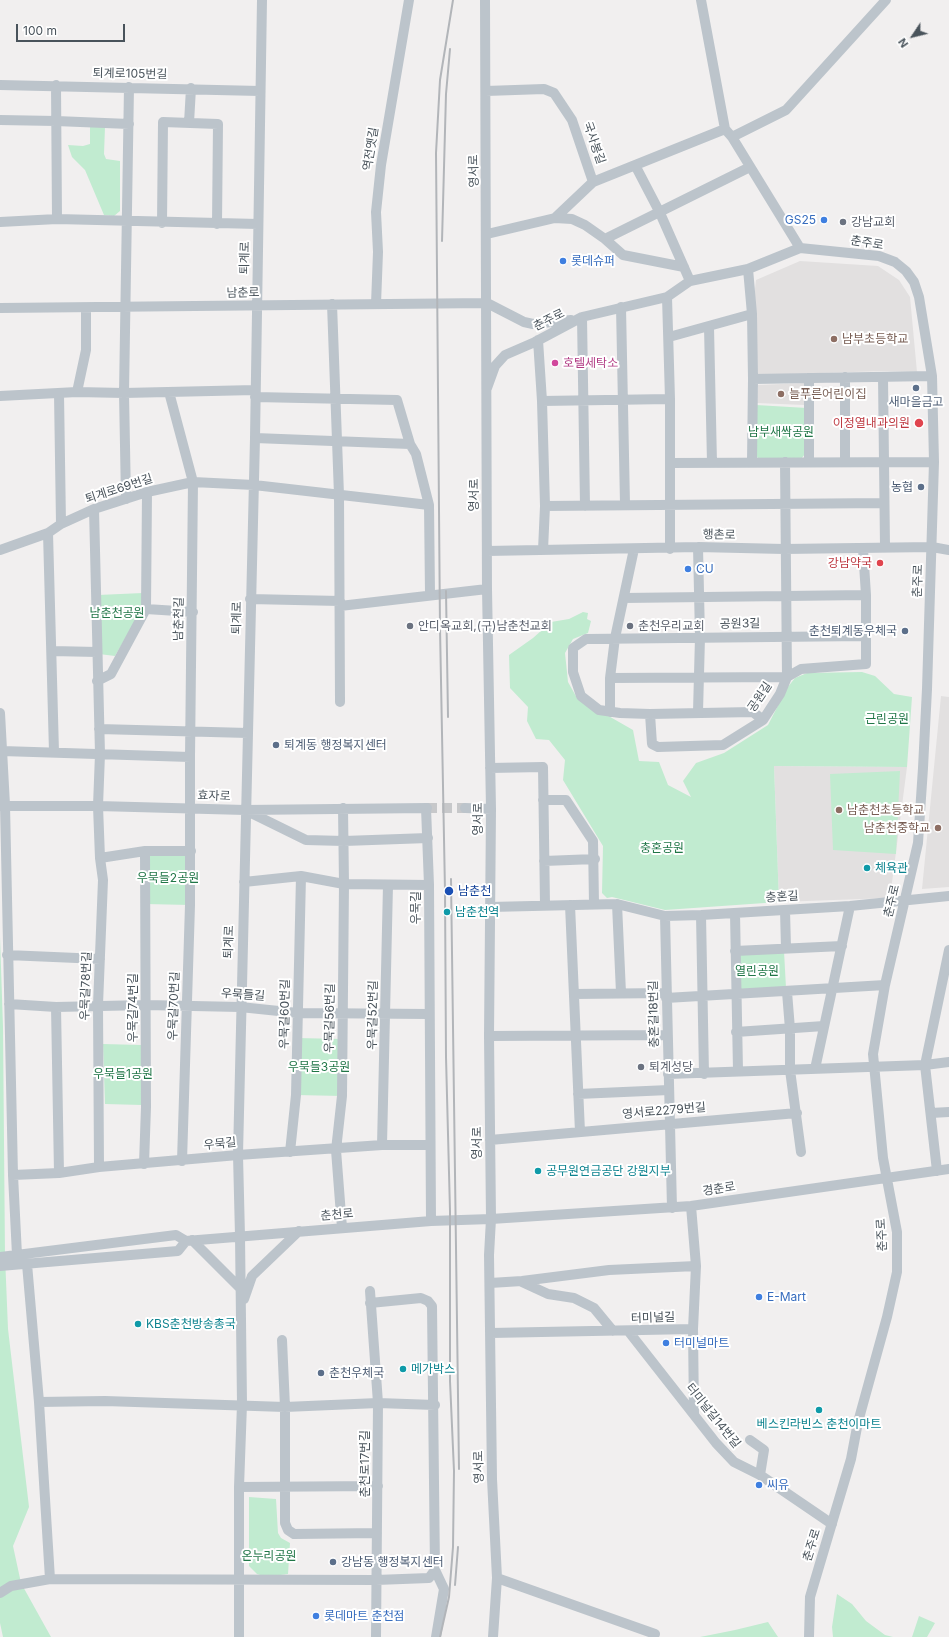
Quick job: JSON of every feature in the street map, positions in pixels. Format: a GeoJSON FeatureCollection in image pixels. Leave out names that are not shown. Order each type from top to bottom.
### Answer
{"type":"FeatureCollection","features":[{"type":"Feature","properties":{"kind":"street","name":"퇴계로"},"geometry":{"type":"LineString","coordinates":[[239,1637],[239,1486],[242,1404],[238,1155],[240,1007],[254,485],[262,0]]}},
{"type":"Feature","properties":{"kind":"street","name":"역전옛길"},"geometry":{"type":"LineString","coordinates":[[376,304],[378,252],[376,212],[381,164],[409,0]]}},
{"type":"Feature","properties":{"kind":"street","name":"영서로"},"geometry":{"type":"LineString","coordinates":[[485,0],[487,234],[487,589],[491,809],[489,1036],[491,1219],[489,1255],[492,1479],[497,1578],[493,1637]]}},
{"type":"Feature","properties":{"kind":"street"},"geometry":{"type":"LineString","coordinates":[[702,0],[725,129],[800,248]]}},
{"type":"Feature","properties":{"kind":"street"},"geometry":{"type":"LineString","coordinates":[[732,138],[786,110],[886,0]]}},
{"type":"Feature","properties":{"kind":"street","name":"퇴계로105번길"},"geometry":{"type":"LineString","coordinates":[[0,85],[191,88],[260,91]]}},
{"type":"Feature","properties":{"kind":"street"},"geometry":{"type":"LineString","coordinates":[[56,85],[57,219]]}},
{"type":"Feature","properties":{"kind":"street"},"geometry":{"type":"LineString","coordinates":[[126,499],[124,393],[129,87]]}},
{"type":"Feature","properties":{"kind":"street"},"geometry":{"type":"LineString","coordinates":[[189,123],[191,88]]}},
{"type":"Feature","properties":{"kind":"street","name":"국사봉길"},"geometry":{"type":"LineString","coordinates":[[486,91],[544,89],[554,93],[572,120],[593,182],[725,129]]}},
{"type":"Feature","properties":{"kind":"street"},"geometry":{"type":"LineString","coordinates":[[0,120],[56,120],[128,124]]}},
{"type":"Feature","properties":{"kind":"street"},"geometry":{"type":"LineString","coordinates":[[162,223],[163,122],[218,124],[217,224]]}},
{"type":"Feature","properties":{"kind":"street"},"geometry":{"type":"LineString","coordinates":[[635,165],[660,213],[690,281]]}},
{"type":"Feature","properties":{"kind":"street"},"geometry":{"type":"LineString","coordinates":[[605,239],[750,167]]}},
{"type":"Feature","properties":{"kind":"street"},"geometry":{"type":"LineString","coordinates":[[555,218],[593,182]]}},
{"type":"Feature","properties":{"kind":"street"},"geometry":{"type":"LineString","coordinates":[[487,234],[555,218],[572,219],[585,225],[605,239],[623,255],[684,267]]}},
{"type":"Feature","properties":{"kind":"street"},"geometry":{"type":"LineString","coordinates":[[0,222],[57,219],[162,223],[258,224]]}},
{"type":"Feature","properties":{"kind":"street","name":"춘주로"},"geometry":{"type":"LineString","coordinates":[[487,388],[498,361],[505,355],[582,318],[620,307],[667,297],[690,281],[748,269],[800,248],[879,256],[895,262],[906,271],[914,282],[919,297],[932,376],[934,462],[927,689],[918,843],[906,901],[885,985],[873,1054],[873,1066],[887,1178],[897,1232],[897,1272],[887,1317],[858,1422],[851,1459],[810,1597],[809,1637]]}},
{"type":"Feature","properties":{"kind":"street"},"geometry":{"type":"LineString","coordinates":[[748,269],[752,314],[752,462]]}},
{"type":"Feature","properties":{"kind":"street"},"geometry":{"type":"LineString","coordinates":[[667,297],[670,398],[670,549]]}},
{"type":"Feature","properties":{"kind":"street","name":"남춘로"},"geometry":{"type":"LineString","coordinates":[[0,308],[126,308],[487,303]]}},
{"type":"Feature","properties":{"kind":"street"},"geometry":{"type":"LineString","coordinates":[[487,303],[524,322],[533,324],[548,324],[582,318],[585,506]]}},
{"type":"Feature","properties":{"kind":"street"},"geometry":{"type":"LineString","coordinates":[[332,304],[339,495],[340,702]]}},
{"type":"Feature","properties":{"kind":"street"},"geometry":{"type":"LineString","coordinates":[[620,307],[625,504]]}},
{"type":"Feature","properties":{"kind":"street"},"geometry":{"type":"LineString","coordinates":[[77,392],[86,350],[86,308]]}},
{"type":"Feature","properties":{"kind":"street"},"geometry":{"type":"LineString","coordinates":[[669,337],[752,314]]}},
{"type":"Feature","properties":{"kind":"street"},"geometry":{"type":"LineString","coordinates":[[709,326],[712,463]]}},
{"type":"Feature","properties":{"kind":"street"},"geometry":{"type":"LineString","coordinates":[[538,340],[542,401],[545,506],[543,550]]}},
{"type":"Feature","properties":{"kind":"street"},"geometry":{"type":"LineString","coordinates":[[753,379],[932,376]]}},
{"type":"Feature","properties":{"kind":"street"},"geometry":{"type":"LineString","coordinates":[[845,461],[846,377]]}},
{"type":"Feature","properties":{"kind":"street"},"geometry":{"type":"LineString","coordinates":[[883,377],[884,503],[886,547]]}},
{"type":"Feature","properties":{"kind":"street"},"geometry":{"type":"LineString","coordinates":[[809,378],[809,462]]}},
{"type":"Feature","properties":{"kind":"street"},"geometry":{"type":"LineString","coordinates":[[0,396],[77,392],[169,392],[397,400],[410,444],[416,454],[429,505],[430,594]]}},
{"type":"Feature","properties":{"kind":"street","name":"남춘천길"},"geometry":{"type":"LineString","coordinates":[[169,392],[194,482],[190,808]]}},
{"type":"Feature","properties":{"kind":"street"},"geometry":{"type":"LineString","coordinates":[[59,394],[61,524]]}},
{"type":"Feature","properties":{"kind":"street"},"geometry":{"type":"LineString","coordinates":[[542,401],[670,398]]}},
{"type":"Feature","properties":{"kind":"street"},"geometry":{"type":"LineString","coordinates":[[255,438],[410,444]]}},
{"type":"Feature","properties":{"kind":"street"},"geometry":{"type":"LineString","coordinates":[[670,463],[845,461],[934,462]]}},
{"type":"Feature","properties":{"kind":"street"},"geometry":{"type":"LineString","coordinates":[[610,678],[787,677],[784,549],[785,462]]}},
{"type":"Feature","properties":{"kind":"street","name":"퇴계로69번길"},"geometry":{"type":"LineString","coordinates":[[0,550],[48,533],[61,524],[94,509],[147,492],[194,482],[254,485],[429,505]]}},
{"type":"Feature","properties":{"kind":"street"},"geometry":{"type":"LineString","coordinates":[[97,681],[111,674],[146,609],[147,492]]}},
{"type":"Feature","properties":{"kind":"street"},"geometry":{"type":"LineString","coordinates":[[545,506],[625,504],[884,503]]}},
{"type":"Feature","properties":{"kind":"street","name":"우묵길78번길"},"geometry":{"type":"LineString","coordinates":[[94,509],[97,681],[100,754],[98,806],[102,880],[98,1005],[99,1167]]}},
{"type":"Feature","properties":{"kind":"street"},"geometry":{"type":"LineString","coordinates":[[48,533],[54,752]]}},
{"type":"Feature","properties":{"kind":"street","name":"행촌로"},"geometry":{"type":"LineString","coordinates":[[487,551],[698,548],[863,549],[886,547],[932,547],[949,550]]}},
{"type":"Feature","properties":{"kind":"street"},"geometry":{"type":"LineString","coordinates":[[698,548],[700,637],[698,712]]}},
{"type":"Feature","properties":{"kind":"street"},"geometry":{"type":"LineString","coordinates":[[634,549],[615,638],[610,678],[610,712],[650,714],[753,712],[763,720]]}},
{"type":"Feature","properties":{"kind":"street"},"geometry":{"type":"LineString","coordinates":[[863,549],[866,595],[865,636]]}},
{"type":"Feature","properties":{"kind":"street"},"geometry":{"type":"LineString","coordinates":[[250,599],[340,603],[487,589]]}},
{"type":"Feature","properties":{"kind":"street"},"geometry":{"type":"LineString","coordinates":[[624,598],[866,595]]}},
{"type":"Feature","properties":{"kind":"street"},"geometry":{"type":"LineString","coordinates":[[146,609],[193,612]]}},
{"type":"Feature","properties":{"kind":"street","name":"공원3길"},"geometry":{"type":"LineString","coordinates":[[610,712],[599,710],[581,696],[573,672],[573,648],[586,639],[865,636]]}},
{"type":"Feature","properties":{"kind":"street","name":"공원길"},"geometry":{"type":"LineString","coordinates":[[650,714],[652,744],[658,747],[723,745],[763,720],[780,694],[787,677],[801,669],[866,664],[865,636]]}},
{"type":"Feature","properties":{"kind":"street"},"geometry":{"type":"LineString","coordinates":[[52,651],[97,652]]}},
{"type":"Feature","properties":{"kind":"street"},"geometry":{"type":"LineString","coordinates":[[0,712],[13,1175],[17,1255]]}},
{"type":"Feature","properties":{"kind":"street"},"geometry":{"type":"LineString","coordinates":[[99,729],[248,733]]}},
{"type":"Feature","properties":{"kind":"street"},"geometry":{"type":"LineString","coordinates":[[2,751],[190,757]]}},
{"type":"Feature","properties":{"kind":"street"},"geometry":{"type":"LineString","coordinates":[[490,768],[543,767],[545,905]]}},
{"type":"Feature","properties":{"kind":"street"},"geometry":{"type":"LineString","coordinates":[[543,800],[566,800],[593,842],[595,859],[594,904]]}},
{"type":"Feature","properties":{"kind":"street","name":"효자로"},"geometry":{"type":"LineString","coordinates":[[2,806],[98,806],[245,810],[426,808]]}},
{"type":"Feature","properties":{"kind":"street","name":"우묵길70번길"},"geometry":{"type":"LineString","coordinates":[[182,1161],[191,851],[190,808]]}},
{"type":"Feature","properties":{"kind":"street","name":"우묵길56번길"},"geometry":{"type":"LineString","coordinates":[[342,1228],[336,1150],[342,1096],[344,884],[343,808]]}},
{"type":"Feature","properties":{"kind":"street","name":"우묵길"},"geometry":{"type":"LineString","coordinates":[[426,808],[429,885],[431,1221]]}},
{"type":"Feature","properties":{"kind":"street"},"geometry":{"type":"LineString","coordinates":[[465,808],[491,809]]}},
{"type":"Feature","properties":{"kind":"street"},"geometry":{"type":"LineString","coordinates":[[245,810],[306,840],[344,841],[428,838]]}},
{"type":"Feature","properties":{"kind":"street"},"geometry":{"type":"LineString","coordinates":[[100,858],[145,851],[191,851]]}},
{"type":"Feature","properties":{"kind":"street","name":"우묵길74번길"},"geometry":{"type":"LineString","coordinates":[[144,1164],[146,1108],[145,851]]}},
{"type":"Feature","properties":{"kind":"street"},"geometry":{"type":"LineString","coordinates":[[544,861],[595,859]]}},
{"type":"Feature","properties":{"kind":"street"},"geometry":{"type":"LineString","coordinates":[[244,882],[301,876],[344,884],[429,885]]}},
{"type":"Feature","properties":{"kind":"street","name":"우묵길60번길"},"geometry":{"type":"LineString","coordinates":[[290,1152],[296,1095],[301,876]]}},
{"type":"Feature","properties":{"kind":"street","name":"우묵길52번길"},"geometry":{"type":"LineString","coordinates":[[382,1145],[388,885]]}},
{"type":"Feature","properties":{"kind":"street","name":"충혼길"},"geometry":{"type":"LineString","coordinates":[[490,907],[617,904],[665,916],[850,906],[949,896]]}},
{"type":"Feature","properties":{"kind":"street"},"geometry":{"type":"LineString","coordinates":[[617,904],[621,993]]}},
{"type":"Feature","properties":{"kind":"street"},"geometry":{"type":"LineString","coordinates":[[570,905],[580,1132]]}},
{"type":"Feature","properties":{"kind":"street"},"geometry":{"type":"LineString","coordinates":[[815,1069],[834,989],[850,906]]}},
{"type":"Feature","properties":{"kind":"street"},"geometry":{"type":"LineString","coordinates":[[785,910],[786,948]]}},
{"type":"Feature","properties":{"kind":"street"},"geometry":{"type":"LineString","coordinates":[[735,913],[737,994],[736,1032],[738,1071]]}},
{"type":"Feature","properties":{"kind":"street"},"geometry":{"type":"LineString","coordinates":[[701,915],[704,1074]]}},
{"type":"Feature","properties":{"kind":"street","name":"충혼길18번길"},"geometry":{"type":"LineString","coordinates":[[665,916],[672,1208]]}},
{"type":"Feature","properties":{"kind":"street"},"geometry":{"type":"LineString","coordinates":[[735,951],[842,946]]}},
{"type":"Feature","properties":{"kind":"street"},"geometry":{"type":"LineString","coordinates":[[937,1171],[925,1065],[949,950]]}},
{"type":"Feature","properties":{"kind":"street"},"geometry":{"type":"LineString","coordinates":[[7,955],[100,959]]}},
{"type":"Feature","properties":{"kind":"street"},"geometry":{"type":"LineString","coordinates":[[574,994],[621,993],[703,997],[885,985]]}},
{"type":"Feature","properties":{"kind":"street"},"geometry":{"type":"LineString","coordinates":[[787,992],[790,1029],[790,1070],[797,1113],[801,1152]]}},
{"type":"Feature","properties":{"kind":"street","name":"우묵들길"},"geometry":{"type":"LineString","coordinates":[[9,1004],[56,1007],[146,1005],[240,1007],[298,1013],[429,1014]]}},
{"type":"Feature","properties":{"kind":"street"},"geometry":{"type":"LineString","coordinates":[[56,1007],[59,1173]]}},
{"type":"Feature","properties":{"kind":"street"},"geometry":{"type":"LineString","coordinates":[[736,1032],[824,1026]]}},
{"type":"Feature","properties":{"kind":"street"},"geometry":{"type":"LineString","coordinates":[[489,1036],[667,1035]]}},
{"type":"Feature","properties":{"kind":"street"},"geometry":{"type":"LineString","coordinates":[[668,1074],[704,1074],[738,1071],[925,1065],[949,1062]]}},
{"type":"Feature","properties":{"kind":"street"},"geometry":{"type":"LineString","coordinates":[[578,1094],[669,1090]]}},
{"type":"Feature","properties":{"kind":"street"},"geometry":{"type":"LineString","coordinates":[[931,1113],[949,1112]]}},
{"type":"Feature","properties":{"kind":"street","name":"영서로2279번길"},"geometry":{"type":"LineString","coordinates":[[490,1140],[797,1113]]}},
{"type":"Feature","properties":{"kind":"street","name":"우묵길"},"geometry":{"type":"LineString","coordinates":[[13,1175],[59,1173],[99,1167],[238,1155],[336,1150],[382,1145],[430,1145]]}},
{"type":"Feature","properties":{"kind":"street","name":"경춘로"},"geometry":{"type":"LineString","coordinates":[[491,1219],[691,1206],[949,1169]]}},
{"type":"Feature","properties":{"kind":"street","name":"터미널길"},"geometry":{"type":"LineString","coordinates":[[491,1333],[628,1332],[693,1329],[696,1266],[691,1206]]}},
{"type":"Feature","properties":{"kind":"street","name":"춘천로"},"geometry":{"type":"LineString","coordinates":[[3,1261],[17,1255],[176,1235],[189,1241],[431,1221],[491,1219]]}},
{"type":"Feature","properties":{"kind":"street"},"geometry":{"type":"LineString","coordinates":[[241,1309],[252,1276],[299,1231]]}},
{"type":"Feature","properties":{"kind":"street"},"geometry":{"type":"LineString","coordinates":[[189,1241],[241,1289]]}},
{"type":"Feature","properties":{"kind":"street","name":"춘천로"},"geometry":{"type":"LineString","coordinates":[[3,1261],[27,1264],[178,1251],[189,1241]]}},
{"type":"Feature","properties":{"kind":"street"},"geometry":{"type":"LineString","coordinates":[[27,1264],[39,1402],[50,1579]]}},
{"type":"Feature","properties":{"kind":"street"},"geometry":{"type":"LineString","coordinates":[[490,1283],[522,1282],[609,1270],[696,1266]]}},
{"type":"Feature","properties":{"kind":"street"},"geometry":{"type":"LineString","coordinates":[[522,1282],[548,1294],[574,1298],[594,1308],[613,1331]]}},
{"type":"Feature","properties":{"kind":"street","name":"춘천로17번길"},"geometry":{"type":"LineString","coordinates":[[370,1290],[378,1403],[376,1637]]}},
{"type":"Feature","properties":{"kind":"street"},"geometry":{"type":"LineString","coordinates":[[370,1303],[421,1298],[428,1301],[432,1306],[435,1405],[435,1570],[444,1589],[436,1637]]}},
{"type":"Feature","properties":{"kind":"street"},"geometry":{"type":"LineString","coordinates":[[693,1329],[694,1414]]}},
{"type":"Feature","properties":{"kind":"street","name":"터미널길14번길"},"geometry":{"type":"LineString","coordinates":[[628,1332],[716,1443],[734,1462],[760,1475],[832,1524]]}},
{"type":"Feature","properties":{"kind":"street"},"geometry":{"type":"LineString","coordinates":[[282,1340],[285,1407],[285,1523],[288,1530],[294,1534],[378,1533]]}},
{"type":"Feature","properties":{"kind":"street"},"geometry":{"type":"LineString","coordinates":[[39,1402],[105,1401],[242,1404],[285,1407],[378,1403],[435,1405]]}},
{"type":"Feature","properties":{"kind":"street"},"geometry":{"type":"LineString","coordinates":[[750,1440],[764,1450],[760,1475]]}},
{"type":"Feature","properties":{"kind":"street"},"geometry":{"type":"LineString","coordinates":[[239,1486],[378,1486]]}},
{"type":"Feature","properties":{"kind":"street"},"geometry":{"type":"LineString","coordinates":[[0,1593],[11,1586],[50,1579],[376,1580],[429,1578],[435,1570]]}},
{"type":"Feature","properties":{"kind":"street"},"geometry":{"type":"LineString","coordinates":[[497,1578],[655,1634]]}},
{"type":"Feature","properties":{"kind":"shaded area","name":"남부초등학교"},"geometry":{"type":"Polygon","coordinates":[[[800,261],[878,266],[899,280],[910,297],[917,372],[885,371],[757,375],[753,306],[756,280],[800,261]]]}},
{"type":"Feature","properties":{"kind":"shaded area","name":"늘푸른어린이집"},"geometry":{"type":"Polygon","coordinates":[[[804,383],[804,405],[757,403],[758,385],[804,383]]]}},
{"type":"Feature","properties":{"kind":"shaded area","name":"남춘천중학교"},"geometry":{"type":"Polygon","coordinates":[[[941,696],[949,697],[949,887],[922,889],[941,696]]]}},
{"type":"Feature","properties":{"kind":"shaded area","name":"남춘천초등학교"},"geometry":{"type":"Polygon","coordinates":[[[774,766],[907,767],[890,898],[779,902],[774,766]]]}},
{"type":"Feature","properties":{"kind":"green space"},"geometry":{"type":"Polygon","coordinates":[[[90,127],[105,127],[104,154],[106,159],[120,161],[120,211],[114,216],[104,215],[85,170],[72,157],[68,145],[83,146],[90,144],[90,127]]]}},
{"type":"Feature","properties":{"kind":"green space","name":"남부새싹공원"},"geometry":{"type":"Polygon","coordinates":[[[756,405],[807,408],[805,454],[801,459],[758,459],[756,454],[756,405]]]}},
{"type":"Feature","properties":{"kind":"green space","name":"남춘천공원"},"geometry":{"type":"Polygon","coordinates":[[[143,593],[144,606],[115,656],[99,654],[98,595],[143,593]]]}},
{"type":"Feature","properties":{"kind":"green space","name":"충혼공원"},"geometry":{"type":"Polygon","coordinates":[[[583,612],[588,613],[587,619],[591,621],[588,633],[573,639],[565,653],[568,682],[577,698],[633,730],[639,761],[659,762],[668,785],[691,797],[683,781],[696,763],[724,753],[768,725],[787,688],[795,678],[807,673],[862,672],[875,676],[894,694],[912,697],[907,767],[774,766],[779,902],[665,910],[612,897],[607,898],[602,893],[603,846],[563,780],[565,760],[549,740],[536,739],[527,721],[528,707],[510,688],[509,655],[533,638],[551,622],[569,619],[583,612]]]}},
{"type":"Feature","properties":{"kind":"green space"},"geometry":{"type":"Polygon","coordinates":[[[900,771],[896,854],[833,850],[830,774],[900,771]]]}},
{"type":"Feature","properties":{"kind":"green space","name":"우묵들2공원"},"geometry":{"type":"Polygon","coordinates":[[[145,851],[191,851],[190,905],[145,904],[145,851]]]}},
{"type":"Feature","properties":{"kind":"green space"},"geometry":{"type":"Polygon","coordinates":[[[0,937],[3,1027],[5,1256],[8,1329],[29,1507],[13,1546],[21,1583],[51,1637],[3,1637],[0,1623],[0,937]]]}},
{"type":"Feature","properties":{"kind":"green space","name":"열린공원"},"geometry":{"type":"Polygon","coordinates":[[[784,951],[786,988],[738,990],[737,954],[784,951]]]}},
{"type":"Feature","properties":{"kind":"green space","name":"우묵들3공원"},"geometry":{"type":"Polygon","coordinates":[[[297,1038],[342,1039],[342,1096],[296,1095],[297,1038]]]}},
{"type":"Feature","properties":{"kind":"green space","name":"우묵들1공원"},"geometry":{"type":"Polygon","coordinates":[[[103,1044],[141,1045],[142,1105],[105,1104],[103,1044]]]}},
{"type":"Feature","properties":{"kind":"green space","name":"온누리공원"},"geometry":{"type":"Polygon","coordinates":[[[249,1497],[276,1499],[278,1533],[281,1538],[290,1543],[288,1574],[267,1577],[257,1574],[249,1566],[249,1497]]]}},
{"type":"Feature","properties":{"kind":"green space"},"geometry":{"type":"Polygon","coordinates":[[[837,1594],[852,1604],[866,1621],[885,1635],[893,1637],[833,1637],[832,1627],[837,1594]]]}},
{"type":"Feature","properties":{"kind":"green space"},"geometry":{"type":"Polygon","coordinates":[[[919,1616],[935,1623],[927,1637],[912,1637],[919,1616]]]}},
{"type":"Feature","properties":{"kind":"green space"},"geometry":{"type":"Polygon","coordinates":[[[768,1622],[778,1637],[700,1637],[735,1630],[768,1622]]]}},
{"type":"Feature","properties":{"kind":"tunnel"},"geometry":{"type":"LineString","coordinates":[[427,808],[465,808]]}},
{"type":"Feature","properties":{"kind":"railway"},"geometry":{"type":"LineString","coordinates":[[440,1637],[449,1597],[453,1547],[454,1471],[450,1381],[450,1211],[446,1057],[445,891],[440,628],[436,153],[440,80],[453,0]]}},
{"type":"Feature","properties":{"kind":"railway"},"geometry":{"type":"LineString","coordinates":[[442,241],[446,94],[450,49]]}},
{"type":"Feature","properties":{"kind":"railway"},"geometry":{"type":"LineString","coordinates":[[446,591],[448,717]]}},
{"type":"Feature","properties":{"kind":"railway"},"geometry":{"type":"LineString","coordinates":[[451,879],[459,1469]]}},
{"type":"Feature","properties":{"kind":"railway"},"geometry":{"type":"LineString","coordinates":[[455,1585],[458,1547]]}},
{"type":"Feature","properties":{"kind":"place","name":"GS25"},"geometry":{"type":"Point","coordinates":[824,220]}},
{"type":"Feature","properties":{"kind":"place","name":"강남교회"},"geometry":{"type":"Point","coordinates":[843,222]}},
{"type":"Feature","properties":{"kind":"place","name":"롯데슈퍼"},"geometry":{"type":"Point","coordinates":[563,261]}},
{"type":"Feature","properties":{"kind":"place","name":"남부초등학교"},"geometry":{"type":"Point","coordinates":[834,339]}},
{"type":"Feature","properties":{"kind":"place","name":"호텔세탁소"},"geometry":{"type":"Point","coordinates":[555,363]}},
{"type":"Feature","properties":{"kind":"place","name":"새마을금고"},"geometry":{"type":"Point","coordinates":[916,388]}},
{"type":"Feature","properties":{"kind":"place","name":"늘푸른어린이집"},"geometry":{"type":"Point","coordinates":[781,394]}},
{"type":"Feature","properties":{"kind":"place","name":"이정열내과의원"},"geometry":{"type":"Point","coordinates":[919,423]}},
{"type":"Feature","properties":{"kind":"place","name":"농협"},"geometry":{"type":"Point","coordinates":[921,487]}},
{"type":"Feature","properties":{"kind":"place","name":"강남약국"},"geometry":{"type":"Point","coordinates":[880,563]}},
{"type":"Feature","properties":{"kind":"place","name":"CU"},"geometry":{"type":"Point","coordinates":[688,569]}},
{"type":"Feature","properties":{"kind":"place","name":"안디옥교회,(구)남춘천교회"},"geometry":{"type":"Point","coordinates":[410,626]}},
{"type":"Feature","properties":{"kind":"place","name":"춘천우리교회"},"geometry":{"type":"Point","coordinates":[630,626]}},
{"type":"Feature","properties":{"kind":"place","name":"춘천퇴계동우체국"},"geometry":{"type":"Point","coordinates":[905,631]}},
{"type":"Feature","properties":{"kind":"place","name":"퇴계동 행정복지센터"},"geometry":{"type":"Point","coordinates":[276,745]}},
{"type":"Feature","properties":{"kind":"place","name":"남춘천초등학교"},"geometry":{"type":"Point","coordinates":[839,810]}},
{"type":"Feature","properties":{"kind":"place","name":"남춘천중학교"},"geometry":{"type":"Point","coordinates":[938,828]}},
{"type":"Feature","properties":{"kind":"place","name":"체육관"},"geometry":{"type":"Point","coordinates":[867,868]}},
{"type":"Feature","properties":{"kind":"place","name":"남춘천"},"geometry":{"type":"Point","coordinates":[449,891]}},
{"type":"Feature","properties":{"kind":"place","name":"남춘천역"},"geometry":{"type":"Point","coordinates":[447,912]}},
{"type":"Feature","properties":{"kind":"place","name":"퇴계성당"},"geometry":{"type":"Point","coordinates":[641,1067]}},
{"type":"Feature","properties":{"kind":"place","name":"공무원연금공단 강원지부"},"geometry":{"type":"Point","coordinates":[538,1171]}},
{"type":"Feature","properties":{"kind":"place","name":"E-Mart"},"geometry":{"type":"Point","coordinates":[759,1297]}},
{"type":"Feature","properties":{"kind":"place","name":"KBS춘천방송총국"},"geometry":{"type":"Point","coordinates":[138,1324]}},
{"type":"Feature","properties":{"kind":"place","name":"터미널마트"},"geometry":{"type":"Point","coordinates":[666,1343]}},
{"type":"Feature","properties":{"kind":"place","name":"메가박스"},"geometry":{"type":"Point","coordinates":[403,1369]}},
{"type":"Feature","properties":{"kind":"place","name":"춘천우체국"},"geometry":{"type":"Point","coordinates":[321,1373]}},
{"type":"Feature","properties":{"kind":"place","name":"베스킨라빈스 춘천이마트"},"geometry":{"type":"Point","coordinates":[819,1410]}},
{"type":"Feature","properties":{"kind":"place","name":"씨유"},"geometry":{"type":"Point","coordinates":[759,1485]}},
{"type":"Feature","properties":{"kind":"place","name":"강남동 행정복지센터"},"geometry":{"type":"Point","coordinates":[333,1562]}},
{"type":"Feature","properties":{"kind":"place","name":"롯데마트 춘천점"},"geometry":{"type":"Point","coordinates":[316,1616]}},
{"type":"Feature","properties":{"kind":"park label","name":"근린공원"},"geometry":{"type":"Point","coordinates":[887,719]}}]}
